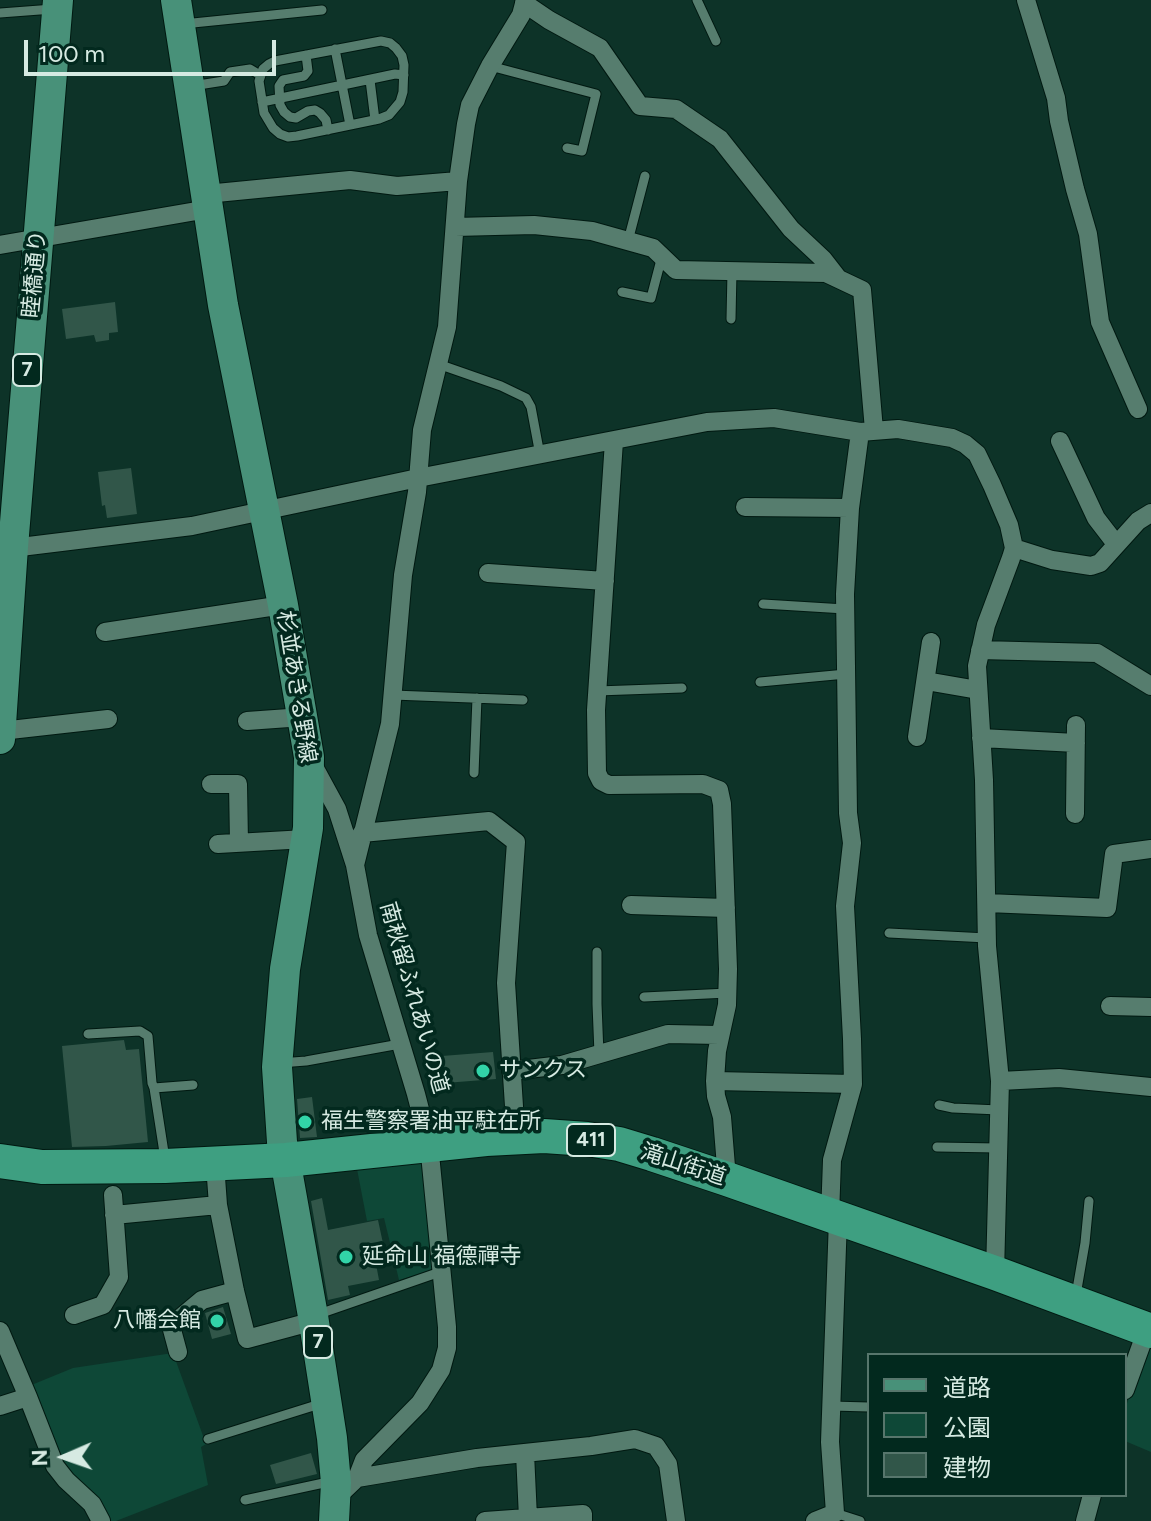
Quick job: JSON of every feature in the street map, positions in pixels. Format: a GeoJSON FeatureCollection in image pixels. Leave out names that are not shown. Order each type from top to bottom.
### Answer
{"type":"FeatureCollection","features":[{"type":"Feature","properties":{"kind":"highway","name":"滝山街道"},"geometry":{"type":"LineString","coordinates":[[0,1161],[42,1167],[165,1166],[286,1160],[516,1137],[587,1139],[619,1144],[727,1179],[1150,1328]]}},
{"type":"Feature","properties":{"kind":"main road","name":"睦橋通り"},"geometry":{"type":"LineString","coordinates":[[0,739],[7,548],[63,3]]}},
{"type":"Feature","properties":{"kind":"main road","name":"杉並あきる野線"},"geometry":{"type":"LineString","coordinates":[[178,12],[223,305],[283,605],[309,757],[306,839],[285,969],[277,1063],[279,1114],[341,1494]]}},
{"type":"Feature","properties":{"kind":"street"},"geometry":{"type":"LineString","coordinates":[[1026,0],[1056,98],[1088,234],[1100,322],[1138,409]]}},
{"type":"Feature","properties":{"kind":"street"},"geometry":{"type":"LineString","coordinates":[[355,865],[390,724],[403,575],[422,430],[447,327],[458,181],[470,105],[521,15],[525,2],[549,20],[600,48],[640,106],[676,109],[720,139],[791,229],[839,279]]}},
{"type":"Feature","properties":{"kind":"street"},"geometry":{"type":"LineString","coordinates":[[0,245],[207,202],[350,180],[397,186],[458,181]]}},
{"type":"Feature","properties":{"kind":"street"},"geometry":{"type":"LineString","coordinates":[[455,227],[534,225],[592,231],[653,248],[676,270],[826,273],[862,290],[867,431],[850,508],[845,609],[848,813],[852,843],[845,906],[853,1084],[832,1160],[834,1217],[830,1442],[835,1513],[815,1521]]}},
{"type":"Feature","properties":{"kind":"street"},"geometry":{"type":"LineString","coordinates":[[7,548],[192,526],[707,422],[774,418],[867,431],[898,429],[952,438],[965,444],[977,454],[992,485],[1009,525],[1014,548],[986,625],[977,666],[984,780],[987,938],[1000,1081],[995,1273]]}},
{"type":"Feature","properties":{"kind":"street"},"geometry":{"type":"LineString","coordinates":[[614,441],[596,710],[597,773],[601,781],[609,785],[703,784],[719,790],[728,932],[728,993],[719,1035],[715,1081],[722,1117],[727,1179]]}},
{"type":"Feature","properties":{"kind":"street"},"geometry":{"type":"LineString","coordinates":[[1060,441],[1096,518],[1116,544]]}},
{"type":"Feature","properties":{"kind":"street"},"geometry":{"type":"LineString","coordinates":[[745,507],[850,508]]}},
{"type":"Feature","properties":{"kind":"street"},"geometry":{"type":"LineString","coordinates":[[1014,548],[1052,560],[1091,566],[1100,563],[1138,521],[1151,513]]}},
{"type":"Feature","properties":{"kind":"street"},"geometry":{"type":"LineString","coordinates":[[488,573],[605,581]]}},
{"type":"Feature","properties":{"kind":"street"},"geometry":{"type":"LineString","coordinates":[[105,632],[283,605]]}},
{"type":"Feature","properties":{"kind":"street"},"geometry":{"type":"LineString","coordinates":[[917,737],[931,642]]}},
{"type":"Feature","properties":{"kind":"street"},"geometry":{"type":"LineString","coordinates":[[980,650],[1097,653],[1151,686]]}},
{"type":"Feature","properties":{"kind":"street"},"geometry":{"type":"LineString","coordinates":[[926,681],[978,690]]}},
{"type":"Feature","properties":{"kind":"street"},"geometry":{"type":"LineString","coordinates":[[247,721],[303,717]]}},
{"type":"Feature","properties":{"kind":"street"},"geometry":{"type":"LineString","coordinates":[[1,731],[108,719]]}},
{"type":"Feature","properties":{"kind":"street"},"geometry":{"type":"LineString","coordinates":[[981,738],[1076,734],[1075,814]]}},
{"type":"Feature","properties":{"kind":"street","name":"南秋留ふれあいの道"},"geometry":{"type":"LineString","coordinates":[[309,757],[337,809],[355,865],[368,935],[429,1144],[447,1327],[447,1348],[441,1370],[420,1403],[364,1460],[341,1494]]}},
{"type":"Feature","properties":{"kind":"street"},"geometry":{"type":"LineString","coordinates":[[211,784],[238,784],[239,843]]}},
{"type":"Feature","properties":{"kind":"street"},"geometry":{"type":"LineString","coordinates":[[362,833],[489,821],[516,842],[506,983],[516,1137]]}},
{"type":"Feature","properties":{"kind":"street"},"geometry":{"type":"LineString","coordinates":[[218,844],[306,839]]}},
{"type":"Feature","properties":{"kind":"street"},"geometry":{"type":"LineString","coordinates":[[987,903],[1107,908],[1114,854],[1151,849]]}},
{"type":"Feature","properties":{"kind":"street"},"geometry":{"type":"LineString","coordinates":[[631,905],[726,908]]}},
{"type":"Feature","properties":{"kind":"street"},"geometry":{"type":"LineString","coordinates":[[1110,1006],[1151,1007]]}},
{"type":"Feature","properties":{"kind":"street"},"geometry":{"type":"LineString","coordinates":[[511,1071],[562,1065],[668,1034],[719,1035]]}},
{"type":"Feature","properties":{"kind":"street"},"geometry":{"type":"LineString","coordinates":[[1000,1081],[1059,1078],[1151,1087]]}},
{"type":"Feature","properties":{"kind":"street"},"geometry":{"type":"LineString","coordinates":[[715,1081],[853,1084]]}},
{"type":"Feature","properties":{"kind":"street"},"geometry":{"type":"LineString","coordinates":[[215,1164],[218,1205],[247,1339],[314,1319]]}},
{"type":"Feature","properties":{"kind":"street"},"geometry":{"type":"LineString","coordinates":[[74,1317],[103,1305],[119,1277],[113,1195]]}},
{"type":"Feature","properties":{"kind":"street"},"geometry":{"type":"LineString","coordinates":[[114,1215],[218,1205]]}},
{"type":"Feature","properties":{"kind":"street"},"geometry":{"type":"LineString","coordinates":[[178,1352],[171,1326],[202,1300],[235,1291]]}},
{"type":"Feature","properties":{"kind":"street"},"geometry":{"type":"LineString","coordinates":[[1127,1385],[1150,1328]]}},
{"type":"Feature","properties":{"kind":"street"},"geometry":{"type":"LineString","coordinates":[[0,1331],[55,1466],[92,1504],[101,1521]]}},
{"type":"Feature","properties":{"kind":"street"},"geometry":{"type":"LineString","coordinates":[[0,1406],[28,1397]]}},
{"type":"Feature","properties":{"kind":"street"},"geometry":{"type":"LineString","coordinates":[[341,1494],[477,1458],[635,1439],[656,1446],[668,1464],[676,1521]]}},
{"type":"Feature","properties":{"kind":"street"},"geometry":{"type":"LineString","coordinates":[[525,1453],[528,1518]]}},
{"type":"Feature","properties":{"kind":"street"},"geometry":{"type":"LineString","coordinates":[[1085,1521],[1091,1497]]}},
{"type":"Feature","properties":{"kind":"street"},"geometry":{"type":"LineString","coordinates":[[485,1521],[583,1514],[583,1521]]}},
{"type":"Feature","properties":{"kind":"lane"},"geometry":{"type":"LineString","coordinates":[[697,0],[716,41]]}},
{"type":"Feature","properties":{"kind":"lane"},"geometry":{"type":"LineString","coordinates":[[0,13],[63,3]]}},
{"type":"Feature","properties":{"kind":"lane"},"geometry":{"type":"LineString","coordinates":[[178,12],[322,10]]}},
{"type":"Feature","properties":{"kind":"lane"},"geometry":{"type":"LineString","coordinates":[[381,41],[390,43],[402,56],[404,65],[400,102],[389,115],[375,120],[297,136],[280,134],[268,121],[262,102],[259,81],[263,69],[275,61],[335,49],[381,41]]}},
{"type":"Feature","properties":{"kind":"lane"},"geometry":{"type":"LineString","coordinates":[[335,49],[350,125]]}},
{"type":"Feature","properties":{"kind":"lane"},"geometry":{"type":"LineString","coordinates":[[306,55],[308,71],[304,76],[283,80],[279,86],[279,98],[284,112],[290,117],[296,118],[315,110],[326,120],[328,130]]}},
{"type":"Feature","properties":{"kind":"lane"},"geometry":{"type":"LineString","coordinates":[[490,66],[596,94],[582,151],[567,148]]}},
{"type":"Feature","properties":{"kind":"lane"},"geometry":{"type":"LineString","coordinates":[[189,87],[224,81],[230,72],[250,69],[260,75]]}},
{"type":"Feature","properties":{"kind":"lane"},"geometry":{"type":"LineString","coordinates":[[262,102],[395,74],[404,75]]}},
{"type":"Feature","properties":{"kind":"lane"},"geometry":{"type":"LineString","coordinates":[[370,80],[375,120]]}},
{"type":"Feature","properties":{"kind":"lane"},"geometry":{"type":"LineString","coordinates":[[628,241],[645,176]]}},
{"type":"Feature","properties":{"kind":"lane"},"geometry":{"type":"LineString","coordinates":[[622,292],[651,298],[662,256]]}},
{"type":"Feature","properties":{"kind":"lane"},"geometry":{"type":"LineString","coordinates":[[731,319],[732,271]]}},
{"type":"Feature","properties":{"kind":"lane"},"geometry":{"type":"LineString","coordinates":[[438,364],[526,398],[531,407],[540,455]]}},
{"type":"Feature","properties":{"kind":"lane"},"geometry":{"type":"LineString","coordinates":[[763,604],[845,609]]}},
{"type":"Feature","properties":{"kind":"lane"},"geometry":{"type":"LineString","coordinates":[[760,682],[846,674]]}},
{"type":"Feature","properties":{"kind":"lane"},"geometry":{"type":"LineString","coordinates":[[597,691],[682,688]]}},
{"type":"Feature","properties":{"kind":"lane"},"geometry":{"type":"LineString","coordinates":[[393,695],[523,700]]}},
{"type":"Feature","properties":{"kind":"lane"},"geometry":{"type":"LineString","coordinates":[[474,773],[477,698]]}},
{"type":"Feature","properties":{"kind":"lane"},"geometry":{"type":"LineString","coordinates":[[889,933],[987,938]]}},
{"type":"Feature","properties":{"kind":"lane"},"geometry":{"type":"LineString","coordinates":[[597,952],[599,1054]]}},
{"type":"Feature","properties":{"kind":"lane"},"geometry":{"type":"LineString","coordinates":[[644,997],[728,993]]}},
{"type":"Feature","properties":{"kind":"lane"},"geometry":{"type":"LineString","coordinates":[[88,1034],[140,1031],[148,1036],[165,1166]]}},
{"type":"Feature","properties":{"kind":"lane"},"geometry":{"type":"LineString","coordinates":[[277,1063],[306,1061],[400,1044]]}},
{"type":"Feature","properties":{"kind":"lane"},"geometry":{"type":"LineString","coordinates":[[154,1088],[193,1085]]}},
{"type":"Feature","properties":{"kind":"lane"},"geometry":{"type":"LineString","coordinates":[[939,1105],[999,1110]]}},
{"type":"Feature","properties":{"kind":"lane"},"geometry":{"type":"LineString","coordinates":[[937,1147],[998,1148]]}},
{"type":"Feature","properties":{"kind":"lane"},"geometry":{"type":"LineString","coordinates":[[1073,1302],[1085,1243],[1089,1201]]}},
{"type":"Feature","properties":{"kind":"lane"},"geometry":{"type":"LineString","coordinates":[[314,1319],[440,1272]]}},
{"type":"Feature","properties":{"kind":"lane"},"geometry":{"type":"LineString","coordinates":[[208,1439],[327,1402]]}},
{"type":"Feature","properties":{"kind":"lane"},"geometry":{"type":"LineString","coordinates":[[831,1406],[867,1407]]}},
{"type":"Feature","properties":{"kind":"lane"},"geometry":{"type":"LineString","coordinates":[[245,1500],[341,1494]]}},
{"type":"Feature","properties":{"kind":"lane"},"geometry":{"type":"LineString","coordinates":[[835,1513],[860,1521]]}},
{"type":"Feature","properties":{"kind":"green space"},"geometry":{"type":"Polygon","coordinates":[[[426,1162],[437,1268],[399,1280],[384,1218],[367,1221],[357,1169],[426,1162]]]}},
{"type":"Feature","properties":{"kind":"green space"},"geometry":{"type":"Polygon","coordinates":[[[1149,1341],[1151,1452],[1127,1442],[1127,1403],[1149,1341]]]}},
{"type":"Feature","properties":{"kind":"green space"},"geometry":{"type":"Polygon","coordinates":[[[173,1353],[206,1444],[201,1447],[208,1485],[116,1521],[107,1521],[60,1461],[29,1386],[73,1368],[173,1353]]]}},
{"type":"Feature","properties":{"kind":"building"},"geometry":{"type":"Polygon","coordinates":[[[115,302],[118,332],[109,333],[109,340],[96,342],[94,335],[66,339],[62,309],[115,302]]]}},
{"type":"Feature","properties":{"kind":"building"},"geometry":{"type":"Polygon","coordinates":[[[131,468],[137,514],[107,518],[105,505],[102,506],[98,472],[131,468]]]}},
{"type":"Feature","properties":{"kind":"building"},"geometry":{"type":"Polygon","coordinates":[[[124,1040],[126,1050],[139,1049],[148,1142],[72,1147],[62,1046],[124,1040]]]}},
{"type":"Feature","properties":{"kind":"building"},"geometry":{"type":"Polygon","coordinates":[[[493,1052],[496,1079],[445,1083],[442,1056],[493,1052]]]}},
{"type":"Feature","properties":{"kind":"building"},"geometry":{"type":"Polygon","coordinates":[[[312,1097],[317,1137],[300,1138],[297,1099],[312,1097]]]}},
{"type":"Feature","properties":{"kind":"building"},"geometry":{"type":"Polygon","coordinates":[[[322,1198],[328,1230],[378,1220],[387,1262],[376,1264],[379,1280],[348,1286],[350,1295],[328,1300],[311,1201],[322,1198]]]}},
{"type":"Feature","properties":{"kind":"building","name":"八幡会館"},"geometry":{"type":"Polygon","coordinates":[[[223,1307],[231,1334],[212,1339],[205,1313],[223,1307]]]}},
{"type":"Feature","properties":{"kind":"building"},"geometry":{"type":"Polygon","coordinates":[[[311,1453],[317,1474],[276,1484],[270,1465],[311,1453]]]}},
{"type":"Feature","properties":{"kind":"place","name":"サンクス"},"geometry":{"type":"Point","coordinates":[483,1071]}},
{"type":"Feature","properties":{"kind":"place","name":"福生警察署油平駐在所"},"geometry":{"type":"Point","coordinates":[305,1122]}},
{"type":"Feature","properties":{"kind":"place","name":"延命山 福德禪寺"},"geometry":{"type":"Point","coordinates":[346,1257]}},
{"type":"Feature","properties":{"kind":"place","name":"八幡会館"},"geometry":{"type":"Point","coordinates":[217,1321]}}]}
